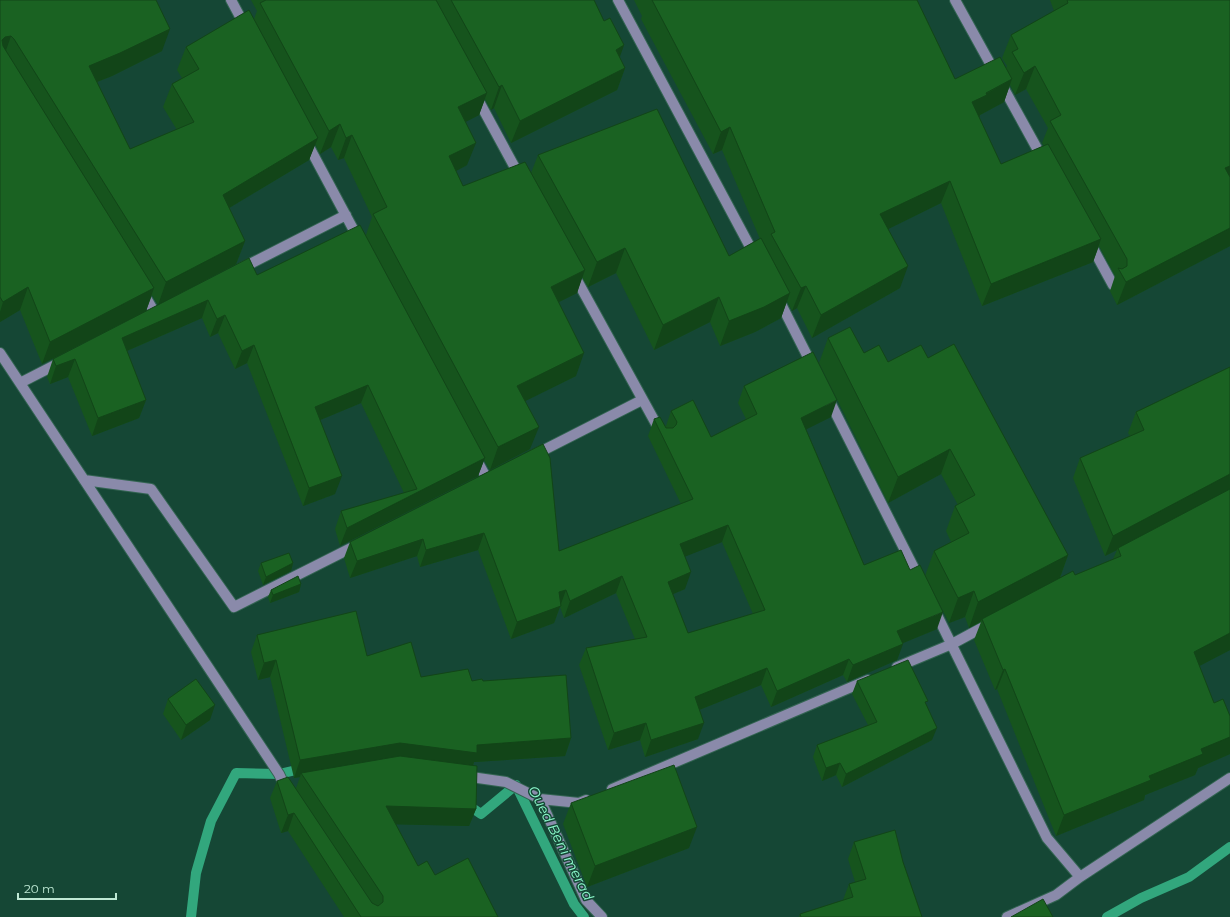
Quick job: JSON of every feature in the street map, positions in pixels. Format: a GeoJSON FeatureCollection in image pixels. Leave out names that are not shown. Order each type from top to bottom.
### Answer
{"type":"FeatureCollection","features":[{"type":"Feature","properties":{"kind":"street"},"geometry":{"type":"LineString","coordinates":[[231,0],[249,35]]}},
{"type":"Feature","properties":{"kind":"street"},"geometry":{"type":"LineString","coordinates":[[618,0],[761,267]]}},
{"type":"Feature","properties":{"kind":"street"},"geometry":{"type":"LineString","coordinates":[[955,0],[1048,167]]}},
{"type":"Feature","properties":{"kind":"street"},"geometry":{"type":"LineString","coordinates":[[472,90],[525,186]]}},
{"type":"Feature","properties":{"kind":"street"},"geometry":{"type":"LineString","coordinates":[[301,132],[364,250]]}},
{"type":"Feature","properties":{"kind":"street"},"geometry":{"type":"LineString","coordinates":[[233,273],[346,215]]}},
{"type":"Feature","properties":{"kind":"street"},"geometry":{"type":"LineString","coordinates":[[1086,236],[1113,285]]}},
{"type":"Feature","properties":{"kind":"street"},"geometry":{"type":"LineString","coordinates":[[567,262],[664,439]]}},
{"type":"Feature","properties":{"kind":"street"},"geometry":{"type":"LineString","coordinates":[[134,280],[155,313]]}},
{"type":"Feature","properties":{"kind":"street"},"geometry":{"type":"LineString","coordinates":[[773,288],[816,373]]}},
{"type":"Feature","properties":{"kind":"street"},"geometry":{"type":"LineString","coordinates":[[0,353],[288,786],[293,799]]}},
{"type":"Feature","properties":{"kind":"street"},"geometry":{"type":"LineString","coordinates":[[20,383],[67,359]]}},
{"type":"Feature","properties":{"kind":"street"},"geometry":{"type":"LineString","coordinates":[[823,388],[923,587]]}},
{"type":"Feature","properties":{"kind":"street"},"geometry":{"type":"LineString","coordinates":[[522,461],[642,400]]}},
{"type":"Feature","properties":{"kind":"street"},"geometry":{"type":"LineString","coordinates":[[472,451],[487,479]]}},
{"type":"Feature","properties":{"kind":"street"},"geometry":{"type":"LineString","coordinates":[[84,480],[151,489],[234,607],[368,539]]}},
{"type":"Feature","properties":{"kind":"street"},"geometry":{"type":"LineString","coordinates":[[930,601],[1047,838],[1080,877]]}},
{"type":"Feature","properties":{"kind":"street"},"geometry":{"type":"LineString","coordinates":[[454,775],[506,782],[540,800],[579,803],[952,644],[1000,618]]}},
{"type":"Feature","properties":{"kind":"street"},"geometry":{"type":"LineString","coordinates":[[1007,917],[1056,895],[1080,877],[1230,778]]}},
{"type":"Feature","properties":{"kind":"street"},"geometry":{"type":"LineString","coordinates":[[540,800],[586,900],[602,917]]}},
{"type":"Feature","properties":{"kind":"building"},"geometry":{"type":"Polygon","coordinates":[[[0,0],[156,0],[170,29],[89,66],[130,149],[194,122],[172,84],[199,69],[186,47],[249,10],[318,138],[223,195],[245,241],[166,282],[14,39],[11,36],[5,37],[2,40],[3,46],[154,288],[50,342],[28,287],[3,302],[0,297],[0,0]]]}},
{"type":"Feature","properties":{"kind":"building"},"geometry":{"type":"Polygon","coordinates":[[[266,0],[436,0],[487,93],[458,107],[476,143],[449,156],[463,186],[525,162],[585,270],[551,287],[584,353],[517,386],[539,427],[498,447],[373,214],[387,207],[352,135],[346,138],[340,124],[329,131],[260,3],[266,0]]]}},
{"type":"Feature","properties":{"kind":"building"},"geometry":{"type":"Polygon","coordinates":[[[451,0],[594,0],[604,21],[610,18],[624,45],[616,50],[625,68],[520,121],[502,85],[499,87],[451,0]]]}},
{"type":"Feature","properties":{"kind":"building"},"geometry":{"type":"Polygon","coordinates":[[[652,0],[917,0],[955,79],[1000,57],[1012,79],[986,93],[987,95],[972,102],[1001,164],[1048,144],[1101,239],[991,284],[950,181],[880,214],[908,266],[821,315],[806,286],[801,288],[771,234],[775,232],[730,127],[721,132],[652,0]]]}},
{"type":"Feature","properties":{"kind":"building"},"geometry":{"type":"Polygon","coordinates":[[[1067,0],[1230,0],[1230,166],[1225,168],[1230,177],[1230,228],[1126,282],[1118,268],[1122,269],[1127,266],[1127,259],[1050,121],[1061,115],[1035,66],[1024,73],[1012,52],[1018,49],[1011,35],[1068,3],[1067,0]]]}},
{"type":"Feature","properties":{"kind":"building"},"geometry":{"type":"Polygon","coordinates":[[[657,109],[729,256],[761,238],[790,293],[764,307],[729,321],[719,297],[663,325],[625,248],[597,262],[538,155],[657,109]]]}},
{"type":"Feature","properties":{"kind":"building"},"geometry":{"type":"Polygon","coordinates":[[[360,225],[485,458],[347,528],[341,511],[417,489],[368,385],[315,407],[342,476],[309,488],[254,345],[242,351],[225,315],[217,319],[208,300],[122,338],[146,400],[98,418],[75,359],[56,366],[53,359],[249,258],[257,275],[360,225]]]}},
{"type":"Feature","properties":{"kind":"building"},"geometry":{"type":"Polygon","coordinates":[[[850,327],[864,353],[879,345],[888,362],[921,345],[928,358],[954,344],[1068,555],[978,602],[974,591],[958,598],[934,551],[969,533],[955,506],[975,495],[950,449],[898,477],[828,338],[850,327]]]}},
{"type":"Feature","properties":{"kind":"building"},"geometry":{"type":"Polygon","coordinates":[[[813,352],[837,400],[801,418],[864,565],[901,550],[910,570],[920,565],[943,612],[897,631],[903,644],[853,665],[849,659],[777,691],[767,668],[695,697],[704,723],[651,740],[646,723],[614,733],[586,648],[647,637],[622,576],[570,601],[566,590],[559,592],[561,606],[517,622],[484,533],[426,550],[423,539],[357,561],[350,542],[543,444],[550,458],[559,551],[693,499],[654,419],[660,417],[666,428],[673,428],[677,422],[671,411],[693,400],[711,437],[757,414],[744,386],[813,352]],[[728,525],[680,544],[691,572],[668,582],[688,633],[765,610],[728,525]]]}},
{"type":"Feature","properties":{"kind":"building"},"geometry":{"type":"Polygon","coordinates":[[[1230,367],[1230,474],[1113,536],[1080,458],[1144,430],[1136,412],[1230,367]]]}},
{"type":"Feature","properties":{"kind":"building"},"geometry":{"type":"Polygon","coordinates":[[[1230,489],[1230,633],[1194,652],[1214,703],[1223,699],[1230,716],[1230,737],[1201,749],[1203,754],[1149,776],[1151,780],[1064,815],[1005,669],[1003,670],[982,619],[1073,571],[1075,575],[1121,556],[1118,548],[1230,489]]]}},
{"type":"Feature","properties":{"kind":"building"},"geometry":{"type":"Polygon","coordinates":[[[289,553],[293,563],[266,577],[261,563],[289,553]]]}},
{"type":"Feature","properties":{"kind":"building"},"geometry":{"type":"Polygon","coordinates":[[[298,576],[301,584],[273,595],[271,590],[298,576]]]}},
{"type":"Feature","properties":{"kind":"building"},"geometry":{"type":"Polygon","coordinates":[[[356,611],[367,656],[411,642],[421,677],[468,669],[472,681],[482,679],[483,681],[566,675],[571,738],[477,745],[477,753],[400,743],[300,760],[276,660],[264,663],[257,635],[356,611]]]}},
{"type":"Feature","properties":{"kind":"building"},"geometry":{"type":"Polygon","coordinates":[[[908,660],[928,701],[925,702],[937,728],[846,774],[840,763],[826,768],[817,745],[877,722],[857,681],[908,660]]]}},
{"type":"Feature","properties":{"kind":"building"},"geometry":{"type":"Polygon","coordinates":[[[196,679],[215,705],[186,725],[168,699],[196,679]]]}},
{"type":"Feature","properties":{"kind":"building"},"geometry":{"type":"Polygon","coordinates":[[[400,756],[477,766],[476,809],[386,806],[418,866],[427,861],[435,875],[468,858],[498,917],[361,917],[294,813],[288,815],[277,781],[288,777],[372,903],[378,906],[383,902],[383,896],[301,773],[400,756]]]}},
{"type":"Feature","properties":{"kind":"building"},"geometry":{"type":"Polygon","coordinates":[[[674,765],[697,827],[595,866],[571,803],[674,765]]]}},
{"type":"Feature","properties":{"kind":"building"},"geometry":{"type":"Polygon","coordinates":[[[895,830],[903,862],[922,917],[801,917],[800,914],[853,897],[849,884],[866,879],[854,842],[895,830]]]}},
{"type":"Feature","properties":{"kind":"building"},"geometry":{"type":"Polygon","coordinates":[[[1043,899],[1053,917],[1011,917],[1043,899]]]}},
{"type":"Feature","properties":{"kind":"waterway","name":"Oued Beni merad"},"geometry":{"type":"LineString","coordinates":[[191,917],[196,873],[211,821],[236,773],[279,774],[305,768]]}},
{"type":"Feature","properties":{"kind":"waterway","name":"Oued Beni merad"},"geometry":{"type":"LineString","coordinates":[[465,803],[481,814],[516,785],[574,904],[584,917]]}},
{"type":"Feature","properties":{"kind":"waterway","name":"Oued Beni merad"},"geometry":{"type":"LineString","coordinates":[[1107,917],[1141,898],[1189,877],[1230,847]]}}]}
